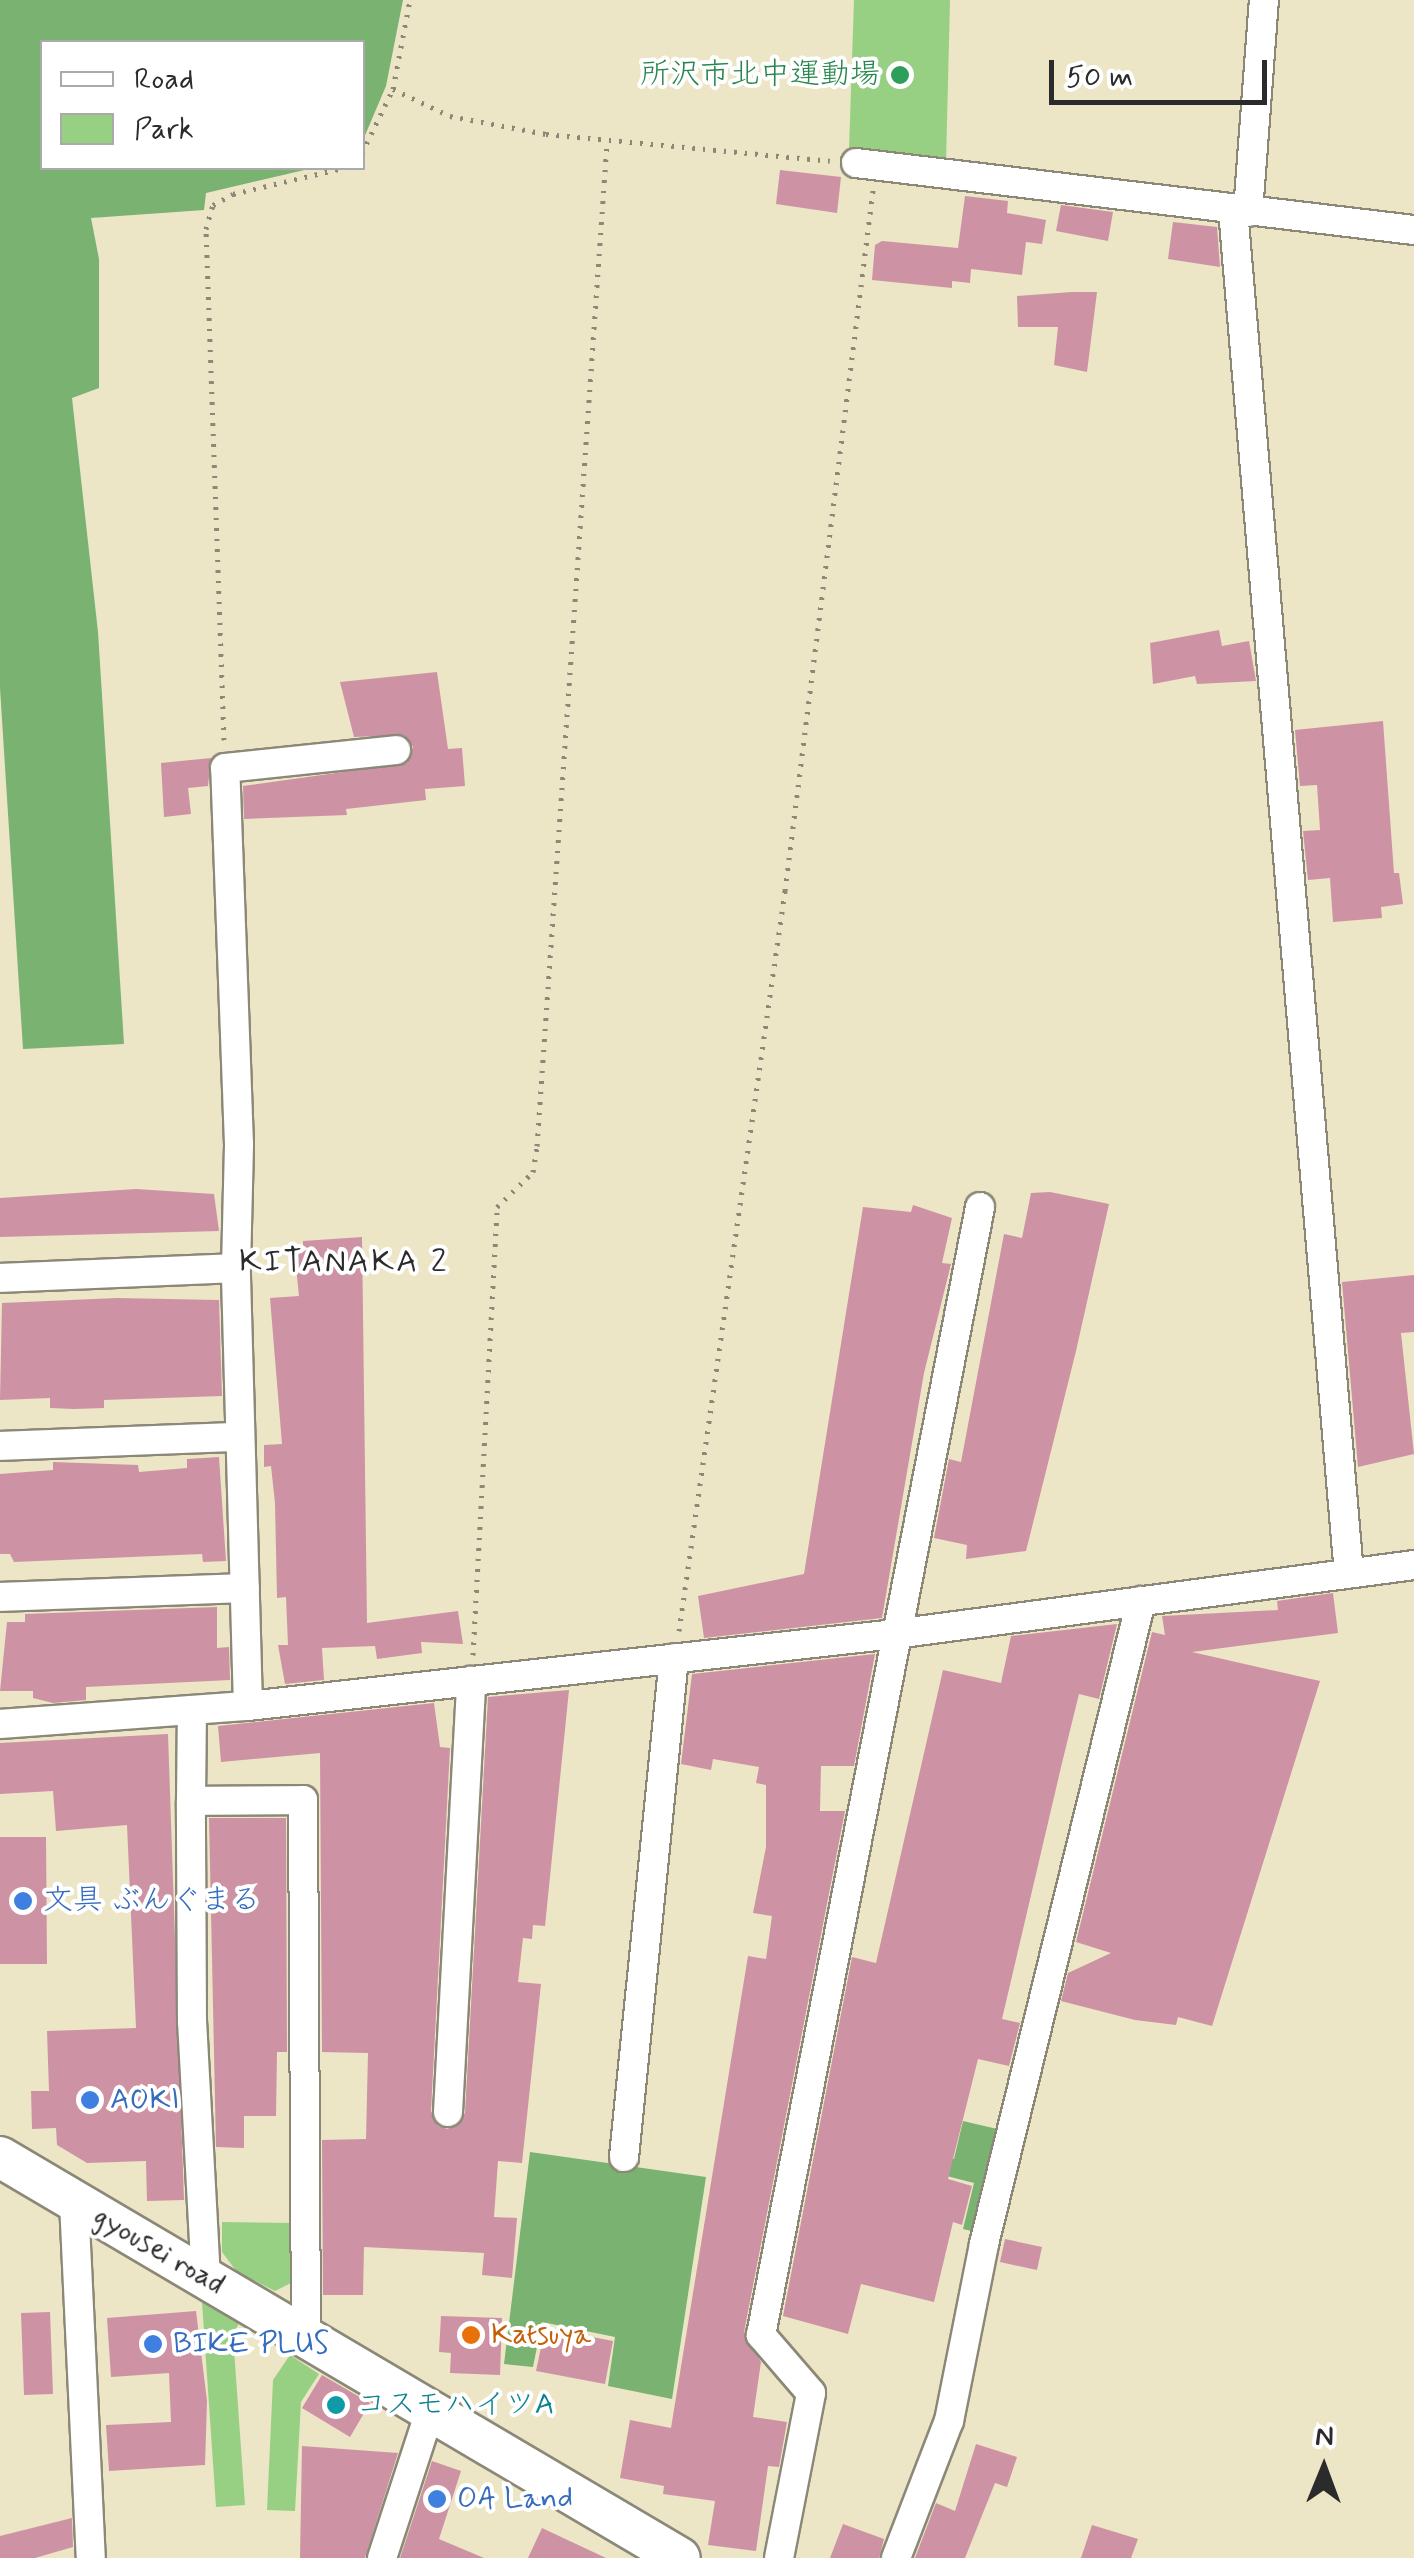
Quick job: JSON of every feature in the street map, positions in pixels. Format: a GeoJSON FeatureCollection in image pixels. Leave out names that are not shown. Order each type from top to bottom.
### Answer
{"type":"FeatureCollection","features":[{"type":"Feature","properties":{"kind":"highway","name":"gyousei road"},"geometry":{"type":"LineString","coordinates":[[0,2158],[680,2558]]}},
{"type":"Feature","properties":{"kind":"street"},"geometry":{"type":"LineString","coordinates":[[1264,0],[1240,211],[1350,1574]]}},
{"type":"Feature","properties":{"kind":"street"},"geometry":{"type":"LineString","coordinates":[[866,164],[1414,230]]}},
{"type":"Feature","properties":{"kind":"street"},"geometry":{"type":"LineString","coordinates":[[248,1706],[236,1268],[240,1144],[225,768],[396,750]]}},
{"type":"Feature","properties":{"kind":"street"},"geometry":{"type":"LineString","coordinates":[[779,2558],[811,2393],[760,2335],[980,1207]]}},
{"type":"Feature","properties":{"kind":"street"},"geometry":{"type":"LineString","coordinates":[[0,1278],[236,1268]]}},
{"type":"Feature","properties":{"kind":"street"},"geometry":{"type":"LineString","coordinates":[[0,1446],[240,1437]]}},
{"type":"Feature","properties":{"kind":"street"},"geometry":{"type":"LineString","coordinates":[[0,1724],[248,1706],[894,1634],[1350,1574],[1413,1573]]}},
{"type":"Feature","properties":{"kind":"street"},"geometry":{"type":"LineString","coordinates":[[0,1596],[244,1588]]}},
{"type":"Feature","properties":{"kind":"street"},"geometry":{"type":"LineString","coordinates":[[896,2558],[949,2421],[984,2244],[1140,1601]]}},
{"type":"Feature","properties":{"kind":"street"},"geometry":{"type":"LineString","coordinates":[[624,2157],[674,1658]]}},
{"type":"Feature","properties":{"kind":"street"},"geometry":{"type":"LineString","coordinates":[[448,2112],[471,1681]]}},
{"type":"Feature","properties":{"kind":"street"},"geometry":{"type":"LineString","coordinates":[[192,1710],[192,2022],[206,2279]]}},
{"type":"Feature","properties":{"kind":"street"},"geometry":{"type":"LineString","coordinates":[[191,1801],[303,1800],[306,2338]]}},
{"type":"Feature","properties":{"kind":"street"},"geometry":{"type":"LineString","coordinates":[[74,2202],[90,2558]]}},
{"type":"Feature","properties":{"kind":"street"},"geometry":{"type":"LineString","coordinates":[[382,2558],[430,2411]]}},
{"type":"Feature","properties":{"kind":"path"},"geometry":{"type":"LineString","coordinates":[[365,146],[392,89],[410,0]]}},
{"type":"Feature","properties":{"kind":"path"},"geometry":{"type":"LineString","coordinates":[[392,89],[450,116],[607,142],[866,164],[802,762],[674,1658]]}},
{"type":"Feature","properties":{"kind":"path"},"geometry":{"type":"LineString","coordinates":[[471,1681],[497,1207],[532,1172],[536,1146],[607,142]]}},
{"type":"Feature","properties":{"kind":"path"},"geometry":{"type":"LineString","coordinates":[[225,768],[206,229],[213,205],[232,194],[334,170]]}},
{"type":"Feature","properties":{"kind":"green space"},"geometry":{"type":"Polygon","coordinates":[[[0,0],[403,0],[386,86],[365,135],[365,40],[40,40],[40,170],[304,170],[206,193],[204,210],[91,218],[99,259],[99,388],[72,398],[98,632],[124,1044],[23,1049],[0,688],[0,0]]]}},
{"type":"Feature","properties":{"kind":"green space","name":"所沢市北中運動場"},"geometry":{"type":"Polygon","coordinates":[[[854,0],[950,0],[946,163],[849,150],[854,0]]]}},
{"type":"Feature","properties":{"kind":"green space"},"geometry":{"type":"Polygon","coordinates":[[[963,2121],[1010,2132],[984,2234],[963,2229],[974,2183],[892,2162],[896,2145],[954,2159],[963,2121]]]}},
{"type":"Feature","properties":{"kind":"green space"},"geometry":{"type":"Polygon","coordinates":[[[530,2152],[706,2177],[672,2399],[608,2386],[615,2337],[542,2322],[533,2367],[504,2364],[530,2152]]]}},
{"type":"Feature","properties":{"kind":"green space"},"geometry":{"type":"Polygon","coordinates":[[[222,2222],[295,2223],[293,2282],[275,2291],[237,2272],[222,2252],[222,2222]]]}},
{"type":"Feature","properties":{"kind":"green space"},"geometry":{"type":"Polygon","coordinates":[[[202,2302],[239,2323],[233,2335],[245,2505],[216,2507],[202,2302]]]}},
{"type":"Feature","properties":{"kind":"green space"},"geometry":{"type":"Polygon","coordinates":[[[290,2355],[319,2374],[301,2402],[295,2511],[267,2510],[273,2380],[290,2355]]]}},
{"type":"Feature","properties":{"kind":"building"},"geometry":{"type":"Polygon","coordinates":[[[780,170],[841,177],[837,213],[776,204],[780,170]]]}},
{"type":"Feature","properties":{"kind":"building"},"geometry":{"type":"Polygon","coordinates":[[[965,196],[1008,201],[1007,213],[1046,220],[1042,244],[1026,242],[1022,275],[971,269],[970,283],[952,281],[952,288],[872,280],[875,245],[882,241],[958,248],[965,196]]]}},
{"type":"Feature","properties":{"kind":"building"},"geometry":{"type":"Polygon","coordinates":[[[1061,205],[1113,212],[1108,241],[1056,231],[1061,205]]]}},
{"type":"Feature","properties":{"kind":"building"},"geometry":{"type":"Polygon","coordinates":[[[1173,222],[1217,227],[1220,267],[1168,259],[1173,222]]]}},
{"type":"Feature","properties":{"kind":"building"},"geometry":{"type":"Polygon","coordinates":[[[1097,292],[1087,372],[1054,365],[1058,327],[1018,327],[1017,296],[1097,292]]]}},
{"type":"Feature","properties":{"kind":"building"},"geometry":{"type":"Polygon","coordinates":[[[1219,630],[1222,646],[1249,641],[1256,681],[1197,684],[1195,676],[1153,684],[1150,643],[1219,630]]]}},
{"type":"Feature","properties":{"kind":"building"},"geometry":{"type":"Polygon","coordinates":[[[437,672],[448,749],[462,748],[465,786],[425,789],[426,800],[346,809],[347,815],[244,819],[243,786],[407,763],[413,747],[404,735],[354,737],[340,682],[437,672]]]}},
{"type":"Feature","properties":{"kind":"building"},"geometry":{"type":"Polygon","coordinates":[[[1383,721],[1394,873],[1399,873],[1403,904],[1381,907],[1382,918],[1333,922],[1330,878],[1308,880],[1303,831],[1320,830],[1317,785],[1300,786],[1295,730],[1383,721]]]}},
{"type":"Feature","properties":{"kind":"building"},"geometry":{"type":"Polygon","coordinates":[[[211,758],[208,786],[188,788],[191,814],[164,817],[161,763],[211,758]]]}},
{"type":"Feature","properties":{"kind":"building"},"geometry":{"type":"Polygon","coordinates":[[[136,1189],[214,1194],[219,1231],[0,1237],[0,1198],[136,1189]]]}},
{"type":"Feature","properties":{"kind":"building"},"geometry":{"type":"Polygon","coordinates":[[[1050,1192],[1109,1204],[1076,1351],[1026,1551],[966,1559],[967,1545],[934,1538],[949,1459],[961,1462],[1004,1234],[1022,1238],[1031,1193],[1050,1192]]]}},
{"type":"Feature","properties":{"kind":"building"},"geometry":{"type":"Polygon","coordinates":[[[913,1205],[952,1218],[942,1263],[951,1264],[924,1373],[882,1618],[704,1638],[698,1596],[804,1574],[863,1207],[911,1212],[913,1205]]]}},
{"type":"Feature","properties":{"kind":"building"},"geometry":{"type":"Polygon","coordinates":[[[362,1237],[367,1623],[458,1611],[463,1644],[421,1642],[422,1653],[377,1659],[375,1646],[322,1648],[324,1680],[285,1684],[278,1645],[288,1645],[286,1597],[277,1598],[275,1503],[271,1466],[264,1467],[264,1445],[282,1444],[270,1298],[299,1296],[294,1248],[303,1247],[303,1241],[362,1237]]]}},
{"type":"Feature","properties":{"kind":"building"},"geometry":{"type":"Polygon","coordinates":[[[1414,1275],[1414,1332],[1401,1333],[1414,1454],[1358,1467],[1342,1282],[1414,1275]]]}},
{"type":"Feature","properties":{"kind":"building"},"geometry":{"type":"Polygon","coordinates":[[[117,1298],[219,1300],[222,1396],[104,1400],[104,1408],[74,1409],[50,1408],[50,1398],[0,1400],[2,1303],[117,1298]]]}},
{"type":"Feature","properties":{"kind":"building"},"geometry":{"type":"Polygon","coordinates":[[[219,1457],[226,1561],[203,1562],[202,1554],[14,1562],[10,1554],[0,1554],[0,1474],[53,1470],[53,1462],[138,1465],[139,1472],[187,1468],[187,1459],[219,1457]]]}},
{"type":"Feature","properties":{"kind":"building"},"geometry":{"type":"Polygon","coordinates":[[[1333,1593],[1338,1633],[1192,1652],[1320,1681],[1212,2026],[1178,2017],[1176,2025],[1135,2020],[1061,2001],[1068,1973],[1111,1953],[1076,1942],[1152,1632],[1165,1635],[1162,1616],[1278,1610],[1277,1601],[1333,1593]]]}},
{"type":"Feature","properties":{"kind":"building"},"geometry":{"type":"Polygon","coordinates":[[[217,1607],[217,1648],[229,1647],[230,1680],[86,1687],[86,1700],[53,1703],[33,1698],[33,1691],[0,1691],[7,1622],[25,1622],[25,1614],[217,1607]]]}},
{"type":"Feature","properties":{"kind":"building"},"geometry":{"type":"Polygon","coordinates":[[[1117,1624],[1099,1699],[1079,1694],[1062,1763],[1002,2019],[1020,2023],[1009,2066],[978,2059],[948,2179],[972,2186],[962,2225],[953,2222],[934,2302],[861,2284],[848,2334],[783,2316],[852,1957],[876,1963],[943,1670],[1001,1683],[1011,1636],[1117,1624]]]}},
{"type":"Feature","properties":{"kind":"building"},"geometry":{"type":"Polygon","coordinates":[[[875,1654],[854,1766],[821,1766],[820,1811],[845,1811],[744,2332],[761,2362],[753,2417],[787,2422],[779,2467],[768,2466],[756,2551],[708,2545],[715,2501],[663,2494],[664,2486],[620,2478],[630,2420],[671,2428],[748,1956],[766,1959],[772,1916],[753,1913],[766,1847],[766,1785],[756,1783],[759,1767],[713,1759],[711,1770],[681,1764],[692,1674],[875,1654]]]}},
{"type":"Feature","properties":{"kind":"building"},"geometry":{"type":"Polygon","coordinates":[[[569,1690],[545,1926],[533,1925],[532,1939],[523,1938],[518,1982],[541,1984],[522,2163],[498,2161],[494,2217],[517,2218],[512,2278],[482,2275],[484,2253],[364,2247],[363,2295],[323,2295],[322,2140],[366,2139],[368,2053],[322,2052],[320,1753],[221,1762],[218,1726],[434,1703],[440,1747],[450,1748],[431,2111],[438,2126],[448,2129],[465,2113],[488,1697],[569,1690]]]}},
{"type":"Feature","properties":{"kind":"building"},"geometry":{"type":"Polygon","coordinates":[[[168,1734],[184,2200],[147,2201],[146,2161],[87,2163],[57,2145],[56,2128],[32,2129],[31,2091],[49,2091],[47,2031],[136,2028],[127,1825],[56,1831],[53,1791],[0,1794],[0,1743],[168,1734]]]}},
{"type":"Feature","properties":{"kind":"building"},"geometry":{"type":"Polygon","coordinates":[[[209,1818],[286,1818],[287,2052],[277,2052],[276,2116],[244,2116],[244,2148],[216,2147],[209,1818]]]}},
{"type":"Feature","properties":{"kind":"building","name":"文具 ぶんぐまる"},"geometry":{"type":"Polygon","coordinates":[[[0,1837],[46,1837],[47,1964],[0,1964],[0,1837]]]}},
{"type":"Feature","properties":{"kind":"building"},"geometry":{"type":"Polygon","coordinates":[[[1005,2239],[1042,2247],[1037,2270],[1000,2262],[1005,2239]]]}},
{"type":"Feature","properties":{"kind":"building"},"geometry":{"type":"Polygon","coordinates":[[[196,2311],[207,2401],[205,2465],[109,2471],[106,2425],[171,2422],[169,2373],[111,2377],[107,2318],[196,2311]]]}},
{"type":"Feature","properties":{"kind":"building"},"geometry":{"type":"Polygon","coordinates":[[[50,2312],[53,2394],[24,2395],[21,2313],[50,2312]]]}},
{"type":"Feature","properties":{"kind":"building","name":"Katsuya"},"geometry":{"type":"Polygon","coordinates":[[[441,2316],[502,2318],[500,2375],[450,2373],[451,2353],[439,2352],[441,2316]]]}},
{"type":"Feature","properties":{"kind":"building"},"geometry":{"type":"Polygon","coordinates":[[[545,2328],[613,2341],[605,2384],[536,2371],[545,2328]]]}},
{"type":"Feature","properties":{"kind":"building","name":"コスモハイツA"},"geometry":{"type":"Polygon","coordinates":[[[322,2375],[370,2403],[350,2437],[302,2408],[322,2375]]]}},
{"type":"Feature","properties":{"kind":"building"},"geometry":{"type":"Polygon","coordinates":[[[976,2444],[1017,2457],[1007,2487],[995,2483],[965,2558],[915,2558],[936,2503],[955,2511],[976,2444]]]}},
{"type":"Feature","properties":{"kind":"building"},"geometry":{"type":"Polygon","coordinates":[[[302,2446],[398,2453],[365,2558],[300,2558],[302,2446]]]}},
{"type":"Feature","properties":{"kind":"building"},"geometry":{"type":"Polygon","coordinates":[[[432,2461],[461,2471],[439,2539],[484,2558],[400,2558],[432,2461]]]}},
{"type":"Feature","properties":{"kind":"building"},"geometry":{"type":"Polygon","coordinates":[[[72,2518],[73,2547],[35,2558],[0,2558],[0,2536],[72,2518]]]}},
{"type":"Feature","properties":{"kind":"building"},"geometry":{"type":"Polygon","coordinates":[[[843,2524],[884,2539],[879,2558],[830,2558],[843,2524]]]}},
{"type":"Feature","properties":{"kind":"building"},"geometry":{"type":"Polygon","coordinates":[[[1092,2525],[1138,2539],[1131,2558],[1081,2558],[1092,2525]]]}},
{"type":"Feature","properties":{"kind":"building"},"geometry":{"type":"Polygon","coordinates":[[[542,2528],[606,2558],[528,2558],[542,2528]]]}},
{"type":"Feature","properties":{"kind":"place","name":"所沢市北中運動場"},"geometry":{"type":"Point","coordinates":[900,75]}},
{"type":"Feature","properties":{"kind":"place","name":"文具 ぶんぐまる"},"geometry":{"type":"Point","coordinates":[23,1901]}},
{"type":"Feature","properties":{"kind":"place","name":"AOKI"},"geometry":{"type":"Point","coordinates":[90,2100]}},
{"type":"Feature","properties":{"kind":"place","name":"Katsuya"},"geometry":{"type":"Point","coordinates":[471,2335]}},
{"type":"Feature","properties":{"kind":"place","name":"BIKE PLUS"},"geometry":{"type":"Point","coordinates":[153,2344]}},
{"type":"Feature","properties":{"kind":"place","name":"コスモハイツA"},"geometry":{"type":"Point","coordinates":[336,2405]}},
{"type":"Feature","properties":{"kind":"place","name":"OA Land"},"geometry":{"type":"Point","coordinates":[437,2499]}},
{"type":"Feature","properties":{"kind":"district","name":"KITANAKA 2"},"geometry":{"type":"Point","coordinates":[344,1262]}}]}
